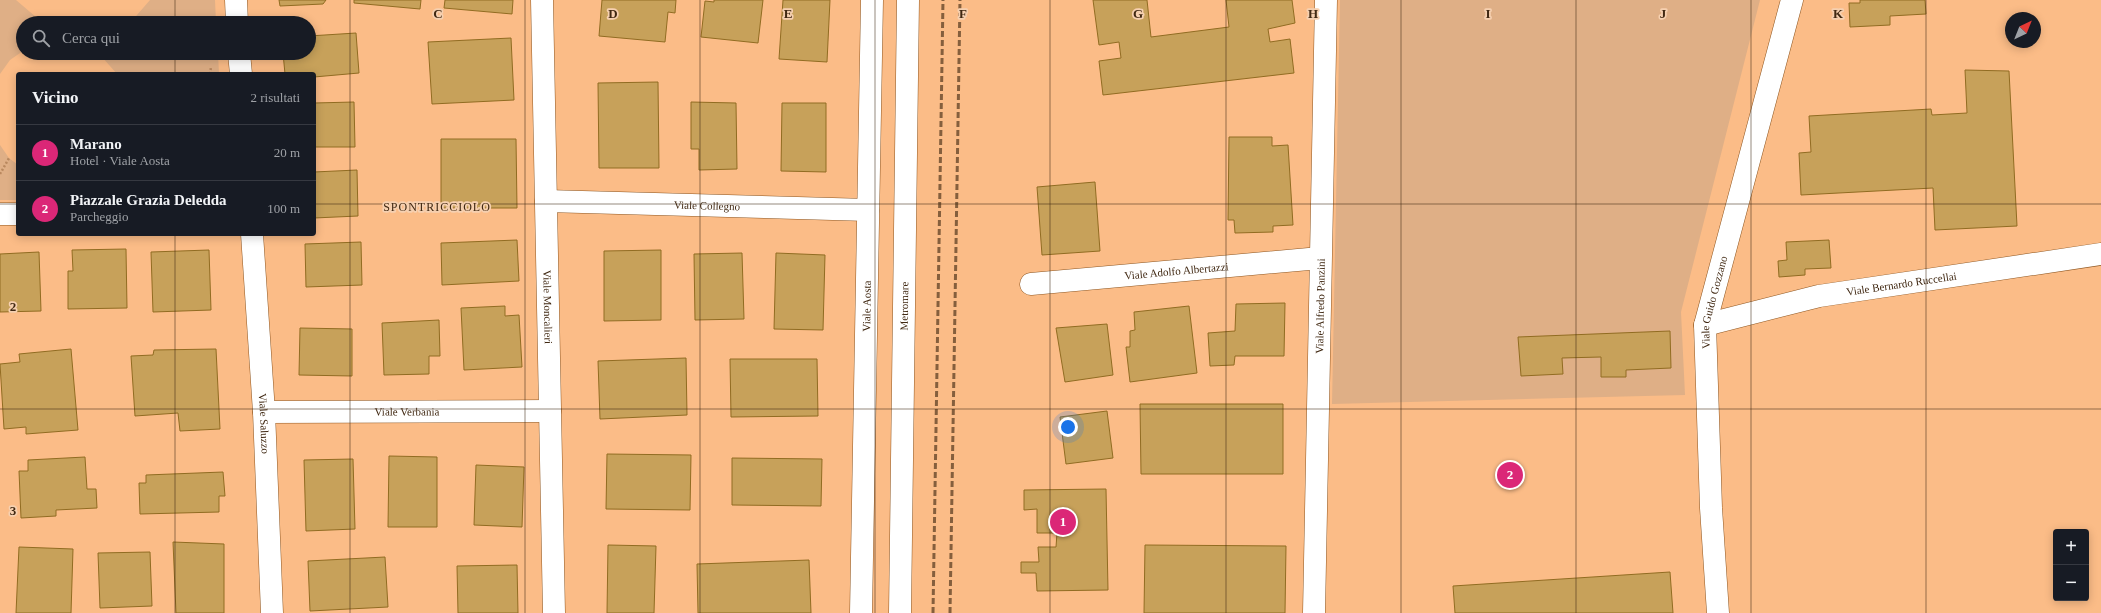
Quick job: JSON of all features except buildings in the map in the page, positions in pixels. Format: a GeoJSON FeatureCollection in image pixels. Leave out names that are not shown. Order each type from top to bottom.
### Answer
{"type":"FeatureCollection","features":[{"type":"Feature","properties":{"kind":"street"},"geometry":{"type":"LineString","coordinates":[[236,0],[237,16]]}},
{"type":"Feature","properties":{"kind":"street","name":"Viale Moncalieri"},"geometry":{"type":"LineString","coordinates":[[542,0],[554,613]]}},
{"type":"Feature","properties":{"kind":"street","name":"Viale Aosta"},"geometry":{"type":"LineString","coordinates":[[861,613],[872,0]]}},
{"type":"Feature","properties":{"kind":"street","name":"Metromare"},"geometry":{"type":"LineString","coordinates":[[900,613],[908,0]]}},
{"type":"Feature","properties":{"kind":"street","name":"Viale Alfredo Panzini"},"geometry":{"type":"LineString","coordinates":[[1314,613],[1326,0]]}},
{"type":"Feature","properties":{"kind":"street","name":"Viale Guido Gozzano"},"geometry":{"type":"LineString","coordinates":[[1718,613],[1708,432],[1705,324],[1792,0]]}},
{"type":"Feature","properties":{"kind":"street"},"geometry":{"type":"LineString","coordinates":[[240,60],[241,72]]}},
{"type":"Feature","properties":{"kind":"street","name":"Viale Collegno"},"geometry":{"type":"LineString","coordinates":[[546,201],[868,210]]}},
{"type":"Feature","properties":{"kind":"street"},"geometry":{"type":"LineString","coordinates":[[0,214],[16,214]]}},
{"type":"Feature","properties":{"kind":"street","name":"Viale Saluzzo"},"geometry":{"type":"LineString","coordinates":[[252,236],[264,412],[272,613]]}},
{"type":"Feature","properties":{"kind":"street","name":"Viale Bernardo Ruccellai"},"geometry":{"type":"LineString","coordinates":[[1705,324],[1819,296],[2101,254]]}},
{"type":"Feature","properties":{"kind":"street","name":"Viale Adolfo Albertazzi"},"geometry":{"type":"LineString","coordinates":[[1031,284],[1320,258]]}},
{"type":"Feature","properties":{"kind":"street","name":"Viale Verbania"},"geometry":{"type":"LineString","coordinates":[[264,412],[550,411]]}},
{"type":"Feature","properties":{"kind":"path"},"geometry":{"type":"LineString","coordinates":[[0,174],[9,158]]}},
{"type":"Feature","properties":{"kind":"shaded area"},"geometry":{"type":"Polygon","coordinates":[[[0,0],[16,0],[35,16],[16,16],[16,56],[10,60],[0,74],[0,0]]]}},
{"type":"Feature","properties":{"kind":"shaded area"},"geometry":{"type":"Polygon","coordinates":[[[150,0],[215,0],[216,16],[136,16],[150,0]]]}},
{"type":"Feature","properties":{"kind":"shaded area"},"geometry":{"type":"Polygon","coordinates":[[[1340,0],[1760,0],[1681,312],[1685,395],[1332,404],[1340,0]]]}},
{"type":"Feature","properties":{"kind":"shaded area"},"geometry":{"type":"Polygon","coordinates":[[[105,60],[218,60],[219,72],[115,72],[105,60]]]}},
{"type":"Feature","properties":{"kind":"shaded area"},"geometry":{"type":"Polygon","coordinates":[[[0,145],[9,158],[16,163],[16,200],[0,200],[0,145]]]}},
{"type":"Feature","properties":{"kind":"railway"},"geometry":{"type":"LineString","coordinates":[[933,613],[943,0]]}},
{"type":"Feature","properties":{"kind":"railway"},"geometry":{"type":"LineString","coordinates":[[950,613],[960,0]]}},
{"type":"Feature","properties":{"kind":"place","name":"Piazzale Grazia Deledda"},"geometry":{"type":"Point","coordinates":[1510,475]}},
{"type":"Feature","properties":{"kind":"place","name":"Marano"},"geometry":{"type":"Point","coordinates":[1063,522]}},
{"type":"Feature","properties":{"kind":"district","name":"SPONTRICCIOLO"},"geometry":{"type":"Point","coordinates":[437,207]}}]}
